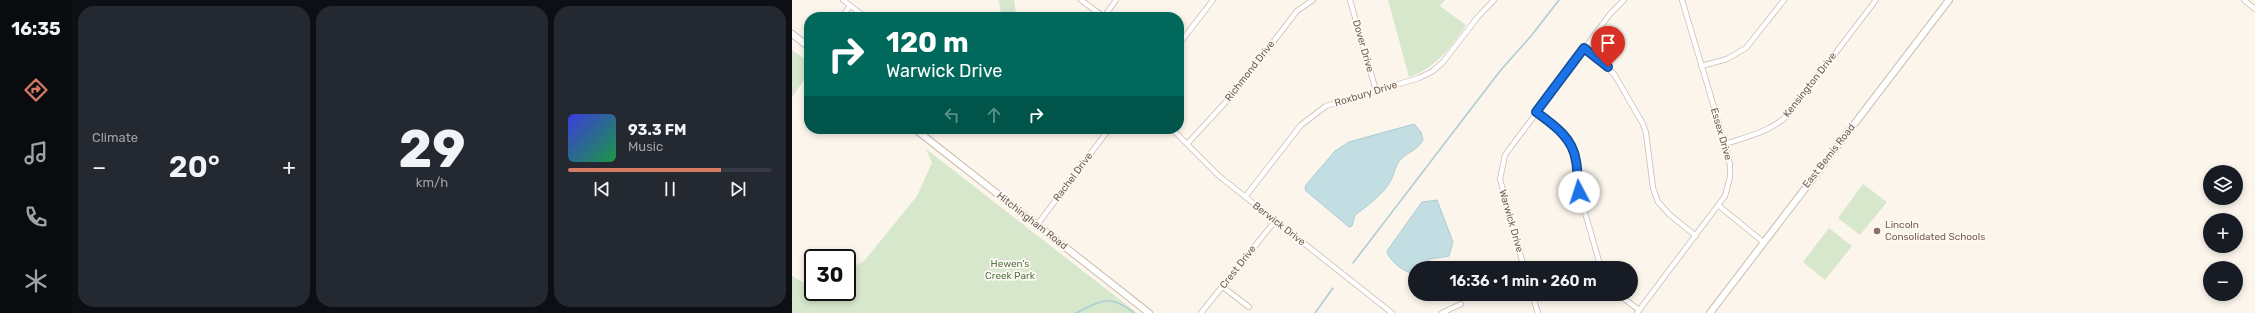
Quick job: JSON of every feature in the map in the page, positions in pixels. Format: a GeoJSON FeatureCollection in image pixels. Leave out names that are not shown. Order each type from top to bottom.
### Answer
{"type":"FeatureCollection","features":[{"type":"Feature","properties":{"kind":"street"},"geometry":{"type":"LineString","coordinates":[[843,0],[855,12]]}},
{"type":"Feature","properties":{"kind":"street"},"geometry":{"type":"LineString","coordinates":[[1081,0],[1097,12]]}},
{"type":"Feature","properties":{"kind":"street"},"geometry":{"type":"LineString","coordinates":[[1108,12],[1116,0]]}},
{"type":"Feature","properties":{"kind":"street"},"geometry":{"type":"LineString","coordinates":[[1184,38],[1213,0]]}},
{"type":"Feature","properties":{"kind":"street","name":"Richmond Drive"},"geometry":{"type":"LineString","coordinates":[[1188,144],[1234,93],[1297,11],[1313,0]]}},
{"type":"Feature","properties":{"kind":"street","name":"Dover Drive"},"geometry":{"type":"LineString","coordinates":[[1350,0],[1376,91]]}},
{"type":"Feature","properties":{"kind":"street","name":"Roxbury Drive"},"geometry":{"type":"LineString","coordinates":[[1245,197],[1301,125],[1312,115],[1326,106],[1419,78],[1433,70],[1443,62],[1477,18],[1494,0]]}},
{"type":"Feature","properties":{"kind":"street","name":"Warwick Drive"},"geometry":{"type":"LineString","coordinates":[[1522,261],[1500,179],[1505,155],[1610,14],[1624,0]]}},
{"type":"Feature","properties":{"kind":"street","name":"Essex Drive"},"geometry":{"type":"LineString","coordinates":[[1638,312],[1719,206],[1725,196],[1730,177],[1730,165],[1725,144],[1682,0]]}},
{"type":"Feature","properties":{"kind":"street"},"geometry":{"type":"LineString","coordinates":[[1701,66],[1727,59],[1746,48],[1784,0]]}},
{"type":"Feature","properties":{"kind":"street","name":"Kensington Drive"},"geometry":{"type":"LineString","coordinates":[[1725,144],[1768,130],[1778,124],[1789,114],[1876,0]]}},
{"type":"Feature","properties":{"kind":"street","name":"East Bemis Road"},"geometry":{"type":"LineString","coordinates":[[1710,313],[1762,241],[1949,0]]}},
{"type":"Feature","properties":{"kind":"street"},"geometry":{"type":"LineString","coordinates":[[2244,0],[2254,7]]}},
{"type":"Feature","properties":{"kind":"street"},"geometry":{"type":"LineString","coordinates":[[846,12],[850,6]]}},
{"type":"Feature","properties":{"kind":"street"},"geometry":{"type":"LineString","coordinates":[[792,34],[804,43]]}},
{"type":"Feature","properties":{"kind":"street"},"geometry":{"type":"LineString","coordinates":[[1584,48],[1614,74],[1643,124],[1646,133],[1653,188],[1658,202],[1670,215],[1696,236]]}},
{"type":"Feature","properties":{"kind":"street"},"geometry":{"type":"LineString","coordinates":[[1536,112],[1568,139],[1575,152],[1579,192],[1599,261]]}},
{"type":"Feature","properties":{"kind":"street","name":"Hitchingham Road"},"geometry":{"type":"LineString","coordinates":[[921,134],[1149,313]]}},
{"type":"Feature","properties":{"kind":"street","name":"Rachel Drive"},"geometry":{"type":"LineString","coordinates":[[1037,225],[1105,134]]}},
{"type":"Feature","properties":{"kind":"street","name":"Berwick Drive"},"geometry":{"type":"LineString","coordinates":[[1177,134],[1219,176],[1392,313]]}},
{"type":"Feature","properties":{"kind":"street"},"geometry":{"type":"LineString","coordinates":[[1719,206],[1762,241]]}},
{"type":"Feature","properties":{"kind":"street","name":"Crest Drive"},"geometry":{"type":"LineString","coordinates":[[1201,313],[1275,221]]}},
{"type":"Feature","properties":{"kind":"street"},"geometry":{"type":"LineString","coordinates":[[1223,287],[1249,307]]}},
{"type":"Feature","properties":{"kind":"street"},"geometry":{"type":"LineString","coordinates":[[1534,301],[1538,313]]}},
{"type":"Feature","properties":{"kind":"street"},"geometry":{"type":"LineString","coordinates":[[1626,301],[1638,312]]}},
{"type":"Feature","properties":{"kind":"street"},"geometry":{"type":"LineString","coordinates":[[1442,313],[1461,304]]}},
{"type":"Feature","properties":{"kind":"green space"},"geometry":{"type":"Polygon","coordinates":[[[999,0],[1014,0],[1016,12],[1001,12],[999,0]]]}},
{"type":"Feature","properties":{"kind":"green space"},"geometry":{"type":"Polygon","coordinates":[[[1388,0],[1445,0],[1440,6],[1466,25],[1454,42],[1435,63],[1419,73],[1409,77],[1388,0]]]}},
{"type":"Feature","properties":{"kind":"green space"},"geometry":{"type":"Polygon","coordinates":[[[792,50],[804,58],[804,80],[792,97],[792,50]]]}},
{"type":"Feature","properties":{"kind":"green space","name":"Hewen's Creek Park"},"geometry":{"type":"Polygon","coordinates":[[[926,149],[1137,313],[792,313],[792,276],[804,283],[804,301],[856,301],[856,266],[865,260],[917,196],[932,163],[926,149]]]}},
{"type":"Feature","properties":{"kind":"green space"},"geometry":{"type":"Polygon","coordinates":[[[1863,184],[1887,202],[1860,235],[1838,218],[1863,184]]]}},
{"type":"Feature","properties":{"kind":"green space"},"geometry":{"type":"Polygon","coordinates":[[[1829,228],[1852,246],[1825,280],[1803,262],[1829,228]]]}},
{"type":"Feature","properties":{"kind":"water"},"geometry":{"type":"Polygon","coordinates":[[[1414,124],[1421,132],[1423,140],[1416,148],[1402,158],[1396,166],[1388,185],[1375,199],[1355,215],[1352,226],[1349,227],[1305,190],[1306,185],[1335,151],[1349,142],[1414,124]]]}},
{"type":"Feature","properties":{"kind":"water"},"geometry":{"type":"Polygon","coordinates":[[[1437,200],[1453,242],[1449,256],[1430,259],[1428,261],[1408,261],[1408,272],[1402,269],[1394,262],[1388,255],[1387,251],[1422,202],[1437,200]]]}},
{"type":"Feature","properties":{"kind":"waterway"},"geometry":{"type":"LineString","coordinates":[[1353,263],[1500,71],[1531,36],[1559,0]]}},
{"type":"Feature","properties":{"kind":"waterway"},"geometry":{"type":"LineString","coordinates":[[1315,313],[1333,288]]}},
{"type":"Feature","properties":{"kind":"waterway"},"geometry":{"type":"LineString","coordinates":[[1076,313],[1099,302],[1105,301],[1118,303],[1134,313]]}},
{"type":"Feature","properties":{"kind":"place","name":"Lincoln Consolidated Schools"},"geometry":{"type":"Point","coordinates":[1877,231]}},
{"type":"Feature","properties":{"kind":"route"},"geometry":{"type":"LineString","coordinates":[[1579,192],[1575,152],[1568,139],[1536,112],[1584,48],[1608,67]]}}]}
